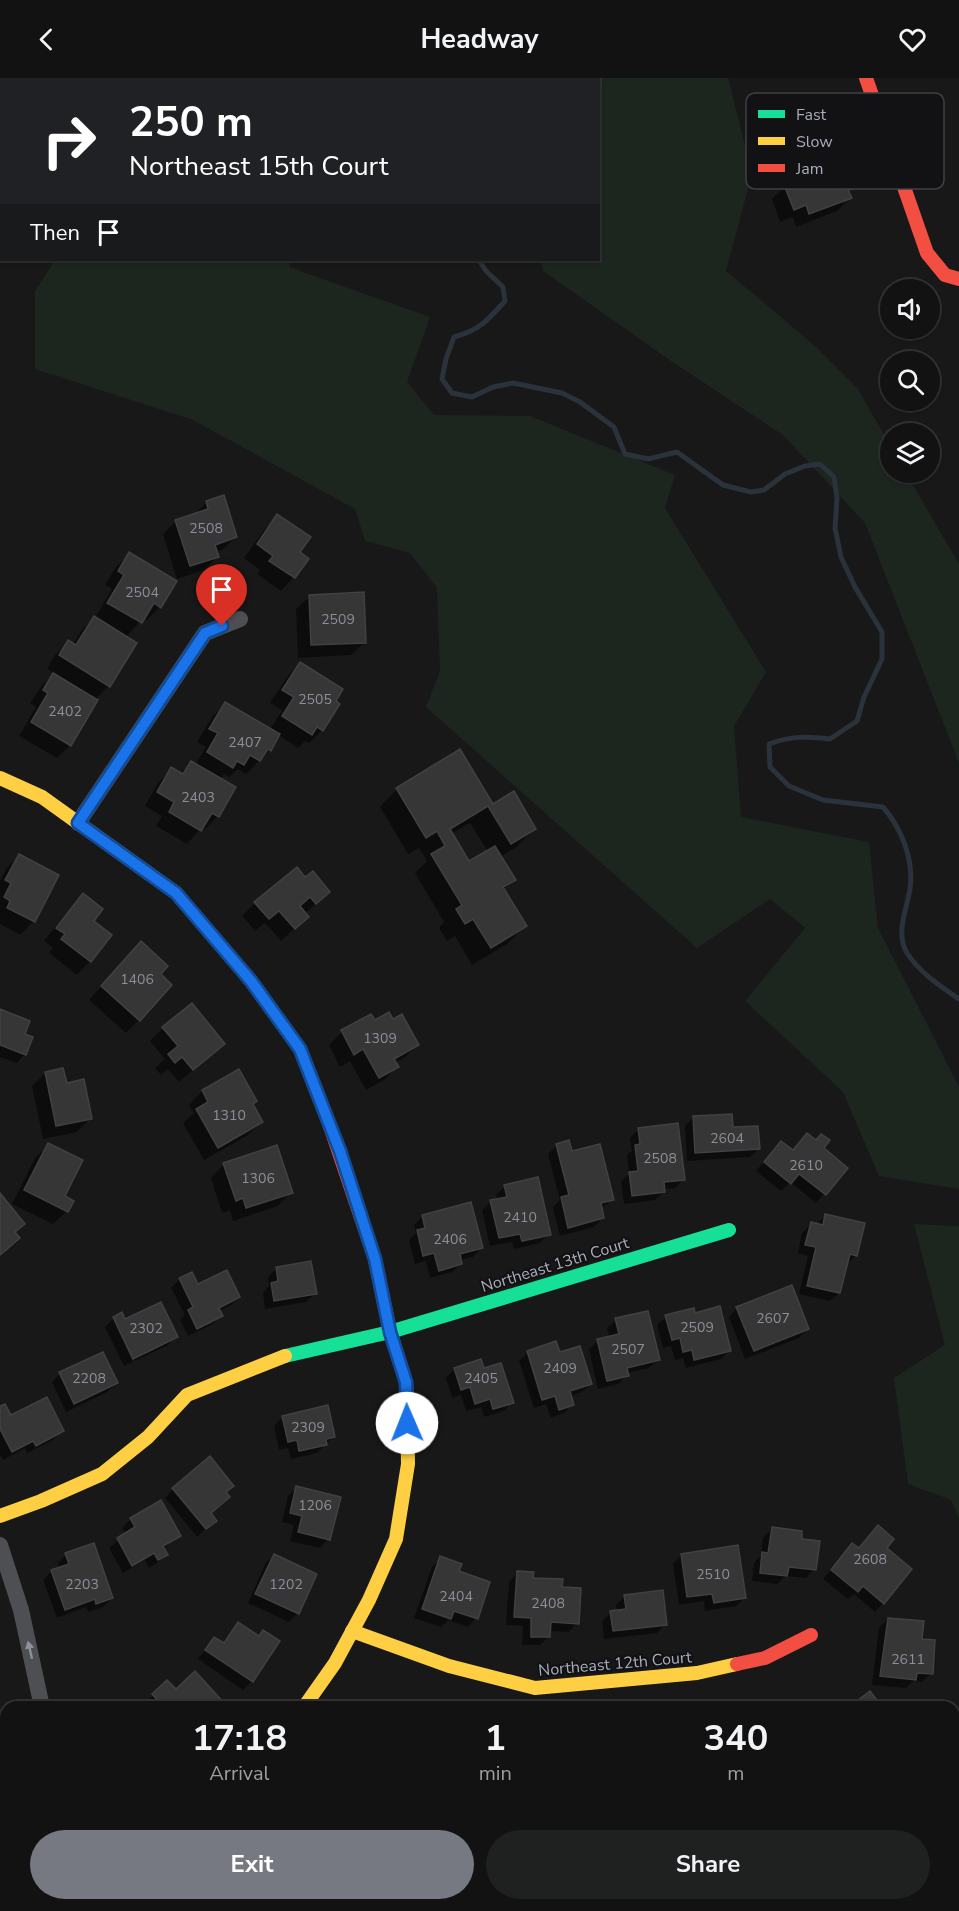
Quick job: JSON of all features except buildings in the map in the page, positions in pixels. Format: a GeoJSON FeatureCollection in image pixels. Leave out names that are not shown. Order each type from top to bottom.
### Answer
{"type":"FeatureCollection","features":[{"type":"Feature","properties":{"kind":"street"},"geometry":{"type":"LineString","coordinates":[[866,78],[871,93]]}},
{"type":"Feature","properties":{"kind":"street"},"geometry":{"type":"LineString","coordinates":[[905,189],[927,253],[945,275],[959,279]]}},
{"type":"Feature","properties":{"kind":"street"},"geometry":{"type":"LineString","coordinates":[[78,823],[205,633],[240,619]]}},
{"type":"Feature","properties":{"kind":"street"},"geometry":{"type":"LineString","coordinates":[[0,778],[42,798],[176,893],[251,981],[300,1049],[340,1151],[375,1259],[390,1332],[406,1382],[408,1464],[396,1539],[335,1663],[308,1701]]}},
{"type":"Feature","properties":{"kind":"street","name":"Northeast 13th Court"},"geometry":{"type":"LineString","coordinates":[[0,1516],[40,1502],[102,1474],[148,1437],[187,1395],[292,1353],[390,1332],[729,1230]]}},
{"type":"Feature","properties":{"kind":"street"},"geometry":{"type":"LineString","coordinates":[[0,1545],[21,1610],[41,1701]]}},
{"type":"Feature","properties":{"kind":"street","name":"Northeast 12th Court"},"geometry":{"type":"LineString","coordinates":[[352,1631],[449,1666],[536,1688],[697,1673],[765,1658],[812,1635]]}},
{"type":"Feature","properties":{"kind":"shaded area"},"geometry":{"type":"Polygon","coordinates":[[[600,78],[728,78],[746,150],[746,189],[748,189],[726,271],[814,345],[858,389],[880,428],[880,483],[912,483],[959,564],[959,763],[865,523],[783,435],[671,361],[543,271],[541,261],[600,261],[600,78]]]}},
{"type":"Feature","properties":{"kind":"shaded area"},"geometry":{"type":"Polygon","coordinates":[[[54,261],[291,261],[289,267],[430,317],[407,382],[434,415],[530,416],[675,475],[665,508],[766,672],[734,726],[741,817],[869,842],[878,928],[959,1087],[959,1189],[879,1176],[843,1092],[745,1001],[805,928],[770,899],[697,948],[426,707],[440,671],[437,588],[410,553],[365,541],[355,509],[193,420],[35,369],[35,291],[54,261]]]}},
{"type":"Feature","properties":{"kind":"shaded area"},"geometry":{"type":"Polygon","coordinates":[[[914,1224],[959,1226],[959,1519],[951,1500],[908,1484],[894,1378],[945,1345],[914,1224]]]}},
{"type":"Feature","properties":{"kind":"waterway"},"geometry":{"type":"LineString","coordinates":[[480,261],[486,271],[503,287],[505,301],[483,324],[454,337],[442,379],[452,393],[472,397],[493,387],[513,383],[562,393],[580,402],[614,427],[625,454],[648,459],[677,452],[723,485],[751,492],[764,490],[785,474],[805,466],[820,464],[834,477],[837,498],[835,528],[841,557],[855,587],[882,632],[882,659],[864,697],[857,721],[830,739],[799,737],[769,744],[770,767],[789,786],[823,800],[883,807],[901,835],[910,867],[910,889],[902,929],[907,953],[924,973],[959,999]]}},
{"type":"Feature","properties":{"kind":"traffic: fast"},"geometry":{"type":"LineString","coordinates":[[285,1356],[390,1332],[729,1230]]}},
{"type":"Feature","properties":{"kind":"traffic: slow"},"geometry":{"type":"LineString","coordinates":[[0,778],[42,797],[176,893],[251,981],[300,1049],[330,1126]]}},
{"type":"Feature","properties":{"kind":"traffic: slow"},"geometry":{"type":"LineString","coordinates":[[0,1516],[102,1474],[148,1437],[187,1395],[285,1356]]}},
{"type":"Feature","properties":{"kind":"traffic: slow"},"geometry":{"type":"LineString","coordinates":[[308,1701],[335,1663],[369,1600],[396,1539],[408,1464],[407,1404]]}},
{"type":"Feature","properties":{"kind":"traffic: slow"},"geometry":{"type":"LineString","coordinates":[[352,1631],[449,1666],[535,1688],[697,1673],[737,1664]]}},
{"type":"Feature","properties":{"kind":"traffic: jam"},"geometry":{"type":"LineString","coordinates":[[866,78],[871,93]]}},
{"type":"Feature","properties":{"kind":"traffic: jam"},"geometry":{"type":"LineString","coordinates":[[905,189],[927,253],[945,275],[959,279]]}},
{"type":"Feature","properties":{"kind":"traffic: jam"},"geometry":{"type":"LineString","coordinates":[[330,1126],[375,1259],[390,1332],[406,1382],[407,1404]]}},
{"type":"Feature","properties":{"kind":"traffic: jam"},"geometry":{"type":"LineString","coordinates":[[737,1664],[765,1658],[811,1635]]}},
{"type":"Feature","properties":{"kind":"route"},"geometry":{"type":"LineString","coordinates":[[222,626],[205,633],[78,823],[176,893],[251,981],[300,1049],[340,1151],[375,1259],[390,1332],[406,1382],[407,1423]]}}]}
